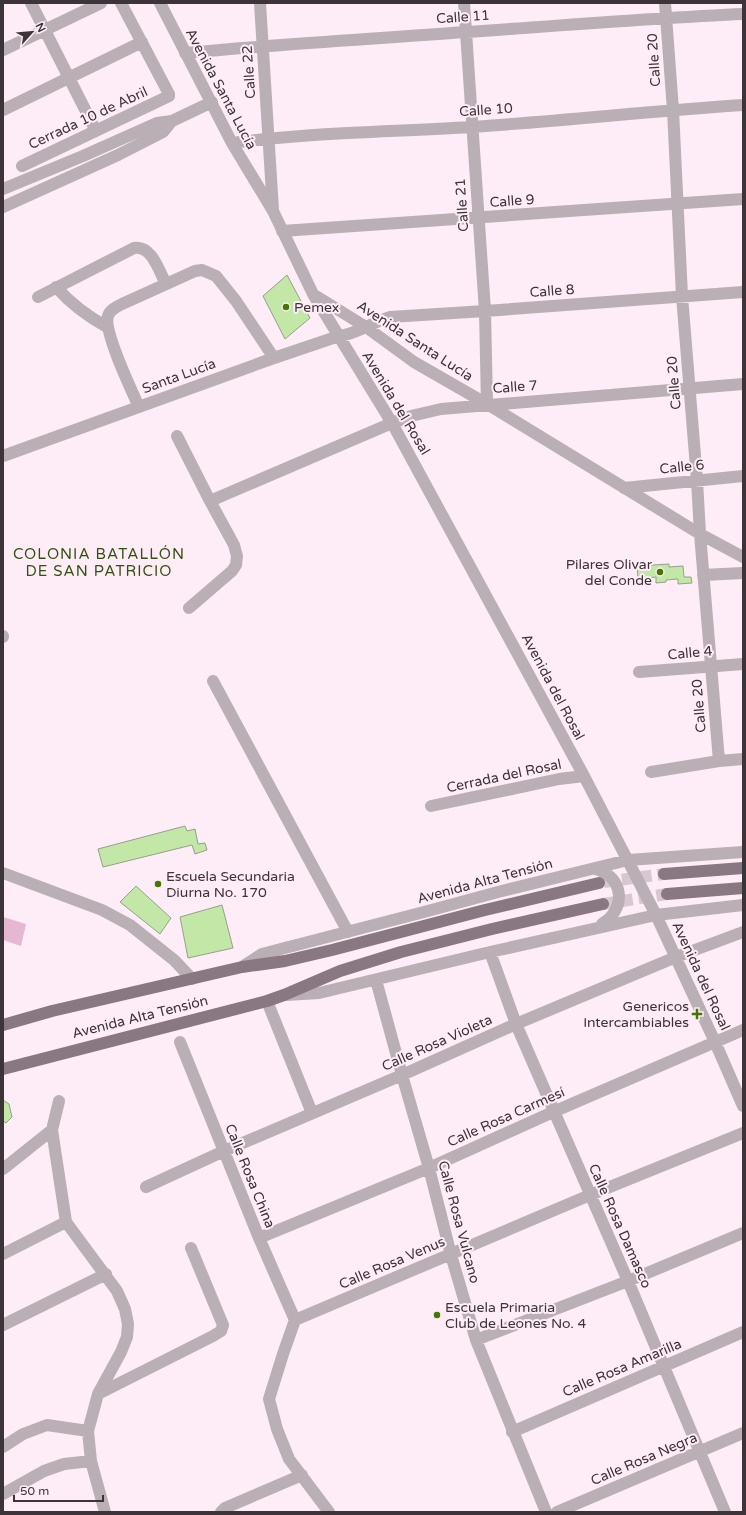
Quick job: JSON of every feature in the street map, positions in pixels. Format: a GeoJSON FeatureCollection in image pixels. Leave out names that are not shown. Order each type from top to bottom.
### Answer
{"type":"FeatureCollection","features":[{"type":"Feature","properties":{"kind":"main road"},"geometry":{"type":"LineString","coordinates":[[664,874],[743,868]]}},
{"type":"Feature","properties":{"kind":"main road","name":"Avenida Alta Tensión"},"geometry":{"type":"LineString","coordinates":[[3,1025],[52,1011],[242,967],[332,950],[486,910],[599,883]]}},
{"type":"Feature","properties":{"kind":"main road"},"geometry":{"type":"LineString","coordinates":[[667,894],[743,888]]}},
{"type":"Feature","properties":{"kind":"main road","name":"Avenida Alta Tensión"},"geometry":{"type":"LineString","coordinates":[[3,1069],[267,1001],[340,971],[401,952],[492,929],[603,904]]}},
{"type":"Feature","properties":{"kind":"street"},"geometry":{"type":"LineString","coordinates":[[31,3],[96,131]]}},
{"type":"Feature","properties":{"kind":"street"},"geometry":{"type":"LineString","coordinates":[[3,50],[101,3]]}},
{"type":"Feature","properties":{"kind":"street"},"geometry":{"type":"LineString","coordinates":[[3,110],[142,42],[121,3]]}},
{"type":"Feature","properties":{"kind":"street","name":"Avenida Santa Lucía"},"geometry":{"type":"LineString","coordinates":[[160,3],[232,143],[273,211],[313,294],[366,327],[414,362],[487,404],[700,534],[743,557]]}},
{"type":"Feature","properties":{"kind":"street","name":"Calle 22"},"geometry":{"type":"LineString","coordinates":[[260,3],[273,211]]}},
{"type":"Feature","properties":{"kind":"street","name":"Calle 21"},"geometry":{"type":"LineString","coordinates":[[464,3],[485,311],[487,404]]}},
{"type":"Feature","properties":{"kind":"street","name":"Calle 20"},"geometry":{"type":"LineString","coordinates":[[665,3],[673,110],[682,296],[710,666],[719,761]]}},
{"type":"Feature","properties":{"kind":"street","name":"Calle 11"},"geometry":{"type":"LineString","coordinates":[[185,53],[666,17],[743,14]]}},
{"type":"Feature","properties":{"kind":"street","name":"Cerrada 10 de Abril"},"geometry":{"type":"LineString","coordinates":[[22,166],[168,98],[169,94],[142,42]]}},
{"type":"Feature","properties":{"kind":"street"},"geometry":{"type":"LineString","coordinates":[[15,201],[5,184],[83,156],[157,123],[172,121],[212,102]]}},
{"type":"Feature","properties":{"kind":"street","name":"Calle 10"},"geometry":{"type":"LineString","coordinates":[[232,143],[269,138],[472,127],[743,105]]}},
{"type":"Feature","properties":{"kind":"street"},"geometry":{"type":"LineString","coordinates":[[3,207],[118,155],[163,132],[172,121]]}},
{"type":"Feature","properties":{"kind":"street","name":"Calle 9"},"geometry":{"type":"LineString","coordinates":[[282,231],[743,199]]}},
{"type":"Feature","properties":{"kind":"street"},"geometry":{"type":"LineString","coordinates":[[38,297],[134,248],[140,247],[149,252],[166,284]]}},
{"type":"Feature","properties":{"kind":"street"},"geometry":{"type":"LineString","coordinates":[[139,407],[107,327],[108,316],[114,308],[195,271],[202,270],[216,276],[236,301],[274,358]]}},
{"type":"Feature","properties":{"kind":"street"},"geometry":{"type":"LineString","coordinates":[[56,287],[67,300],[78,309],[107,327]]}},
{"type":"Feature","properties":{"kind":"street","name":"Calle 8"},"geometry":{"type":"LineString","coordinates":[[366,327],[382,319],[390,317],[743,292]]}},
{"type":"Feature","properties":{"kind":"street","name":"Avenida del Rosal"},"geometry":{"type":"LineString","coordinates":[[313,294],[392,423],[584,776],[656,914],[743,1106]]}},
{"type":"Feature","properties":{"kind":"street","name":"Santa Lucía"},"geometry":{"type":"LineString","coordinates":[[3,456],[274,358],[339,336],[348,335],[366,327]]}},
{"type":"Feature","properties":{"kind":"street","name":"Calle 7"},"geometry":{"type":"LineString","coordinates":[[210,501],[392,423],[411,416],[440,409],[743,384]]}},
{"type":"Feature","properties":{"kind":"street"},"geometry":{"type":"LineString","coordinates":[[178,436],[210,501],[234,545],[237,556],[236,565],[232,571],[189,608]]}},
{"type":"Feature","properties":{"kind":"street","name":"Calle 6"},"geometry":{"type":"LineString","coordinates":[[624,488],[743,476]]}},
{"type":"Feature","properties":{"kind":"street"},"geometry":{"type":"LineString","coordinates":[[703,575],[743,573]]}},
{"type":"Feature","properties":{"kind":"street","name":"Calle 4"},"geometry":{"type":"LineString","coordinates":[[639,672],[743,664]]}},
{"type":"Feature","properties":{"kind":"street"},"geometry":{"type":"LineString","coordinates":[[213,681],[348,932]]}},
{"type":"Feature","properties":{"kind":"street"},"geometry":{"type":"LineString","coordinates":[[651,772],[743,758]]}},
{"type":"Feature","properties":{"kind":"street","name":"Cerrada del Rosal"},"geometry":{"type":"LineString","coordinates":[[431,806],[559,779],[584,776]]}},
{"type":"Feature","properties":{"kind":"street","name":"Avenida Alta Tensión"},"geometry":{"type":"LineString","coordinates":[[242,967],[262,954],[498,892],[628,860],[743,852]]}},
{"type":"Feature","properties":{"kind":"street"},"geometry":{"type":"LineString","coordinates":[[595,869],[603,871],[611,877],[617,885],[619,895],[618,906],[613,915],[606,922],[597,927]]}},
{"type":"Feature","properties":{"kind":"street"},"geometry":{"type":"LineString","coordinates":[[3,873],[102,910],[130,925],[174,960],[192,979]]}},
{"type":"Feature","properties":{"kind":"street","name":"Avenida Alta Tensión"},"geometry":{"type":"LineString","coordinates":[[284,995],[319,993],[656,914],[743,905]]}},
{"type":"Feature","properties":{"kind":"street","name":"Calle Rosa Violeta"},"geometry":{"type":"LineString","coordinates":[[146,1187],[224,1150],[402,1075],[516,1024],[743,932]]}},
{"type":"Feature","properties":{"kind":"street","name":"Calle Rosa Damasco"},"geometry":{"type":"LineString","coordinates":[[490,952],[516,1024],[553,1112],[628,1281],[725,1512]]}},
{"type":"Feature","properties":{"kind":"street","name":"Calle Rosa Vulcano"},"geometry":{"type":"LineString","coordinates":[[376,980],[429,1168],[451,1255],[476,1340],[512,1432],[546,1512]]}},
{"type":"Feature","properties":{"kind":"street"},"geometry":{"type":"LineString","coordinates":[[267,1001],[312,1113]]}},
{"type":"Feature","properties":{"kind":"street","name":"Calle Rosa Carmesí"},"geometry":{"type":"LineString","coordinates":[[259,1238],[429,1168],[553,1112],[743,1030]]}},
{"type":"Feature","properties":{"kind":"street","name":"Calle Rosa China"},"geometry":{"type":"LineString","coordinates":[[180,1042],[259,1238],[295,1320]]}},
{"type":"Feature","properties":{"kind":"street"},"geometry":{"type":"LineString","coordinates":[[59,1101],[52,1130],[66,1222],[83,1247],[106,1274],[117,1291],[125,1309],[128,1324],[127,1337],[121,1352],[98,1394],[88,1431],[91,1462],[104,1506],[115,1512]]}},
{"type":"Feature","properties":{"kind":"street"},"geometry":{"type":"LineString","coordinates":[[3,1169],[52,1130]]}},
{"type":"Feature","properties":{"kind":"street","name":"Calle Rosa Venus"},"geometry":{"type":"LineString","coordinates":[[295,1320],[590,1195],[743,1133]]}},
{"type":"Feature","properties":{"kind":"street"},"geometry":{"type":"LineString","coordinates":[[3,1254],[66,1222]]}},
{"type":"Feature","properties":{"kind":"street"},"geometry":{"type":"LineString","coordinates":[[476,1340],[628,1281],[743,1233]]}},
{"type":"Feature","properties":{"kind":"street"},"geometry":{"type":"LineString","coordinates":[[98,1394],[221,1331],[223,1325],[191,1248]]}},
{"type":"Feature","properties":{"kind":"street"},"geometry":{"type":"LineString","coordinates":[[3,1325],[106,1274]]}},
{"type":"Feature","properties":{"kind":"street"},"geometry":{"type":"LineString","coordinates":[[295,1320],[269,1399],[277,1429],[289,1459],[329,1512]]}},
{"type":"Feature","properties":{"kind":"street","name":"Calle Rosa Amarilla"},"geometry":{"type":"LineString","coordinates":[[512,1432],[743,1332]]}},
{"type":"Feature","properties":{"kind":"street"},"geometry":{"type":"LineString","coordinates":[[3,1447],[23,1434],[47,1425],[88,1431]]}},
{"type":"Feature","properties":{"kind":"street","name":"Calle Rosa Negra"},"geometry":{"type":"LineString","coordinates":[[556,1512],[743,1433]]}},
{"type":"Feature","properties":{"kind":"street"},"geometry":{"type":"LineString","coordinates":[[3,1494],[44,1471],[64,1464],[91,1462]]}},
{"type":"Feature","properties":{"kind":"street"},"geometry":{"type":"LineString","coordinates":[[223,1510],[302,1475]]}},
{"type":"Feature","properties":{"kind":"shaded area"},"geometry":{"type":"Polygon","coordinates":[[[3,917],[26,924],[21,946],[3,940],[3,917]]]}},
{"type":"Feature","properties":{"kind":"building","name":"Pemex"},"geometry":{"type":"Polygon","coordinates":[[[287,275],[310,318],[285,339],[263,296],[287,275]]]}},
{"type":"Feature","properties":{"kind":"building","name":"Pilares Olivar del Conde"},"geometry":{"type":"Polygon","coordinates":[[[669,564],[669,567],[683,566],[684,577],[691,577],[692,583],[678,584],[678,579],[656,583],[656,577],[638,579],[637,566],[669,564]]]}},
{"type":"Feature","properties":{"kind":"building"},"geometry":{"type":"Polygon","coordinates":[[[185,826],[187,831],[195,829],[198,844],[205,843],[207,850],[195,854],[192,845],[103,867],[98,849],[185,826]]]}},
{"type":"Feature","properties":{"kind":"building"},"geometry":{"type":"Polygon","coordinates":[[[136,886],[171,918],[160,934],[120,902],[136,886]]]}},
{"type":"Feature","properties":{"kind":"building"},"geometry":{"type":"Polygon","coordinates":[[[222,905],[233,948],[188,958],[180,917],[222,905]]]}},
{"type":"Feature","properties":{"kind":"building"},"geometry":{"type":"Polygon","coordinates":[[[3,1100],[9,1104],[12,1117],[6,1123],[3,1121],[3,1100]]]}},
{"type":"Feature","properties":{"kind":"tunnel"},"geometry":{"type":"LineString","coordinates":[[604,882],[664,874]]}},
{"type":"Feature","properties":{"kind":"tunnel"},"geometry":{"type":"LineString","coordinates":[[603,904],[667,894]]}},
{"type":"Feature","properties":{"kind":"place","name":"Pemex"},"geometry":{"type":"Point","coordinates":[286,307]}},
{"type":"Feature","properties":{"kind":"place","name":"Pilares Olivar del Conde"},"geometry":{"type":"Point","coordinates":[660,572]}},
{"type":"Feature","properties":{"kind":"place","name":"Escuela Secundaria Diurna No. 170"},"geometry":{"type":"Point","coordinates":[158,884]}},
{"type":"Feature","properties":{"kind":"place","name":"Genericos Intercambiables"},"geometry":{"type":"Point","coordinates":[697,1014]}},
{"type":"Feature","properties":{"kind":"place","name":"Escuela Primaria Club de Leones No. 4"},"geometry":{"type":"Point","coordinates":[437,1315]}},
{"type":"Feature","properties":{"kind":"district","name":"COLONIA BATALLÓN DE SAN PATRICIO"},"geometry":{"type":"Point","coordinates":[99,562]}}]}
